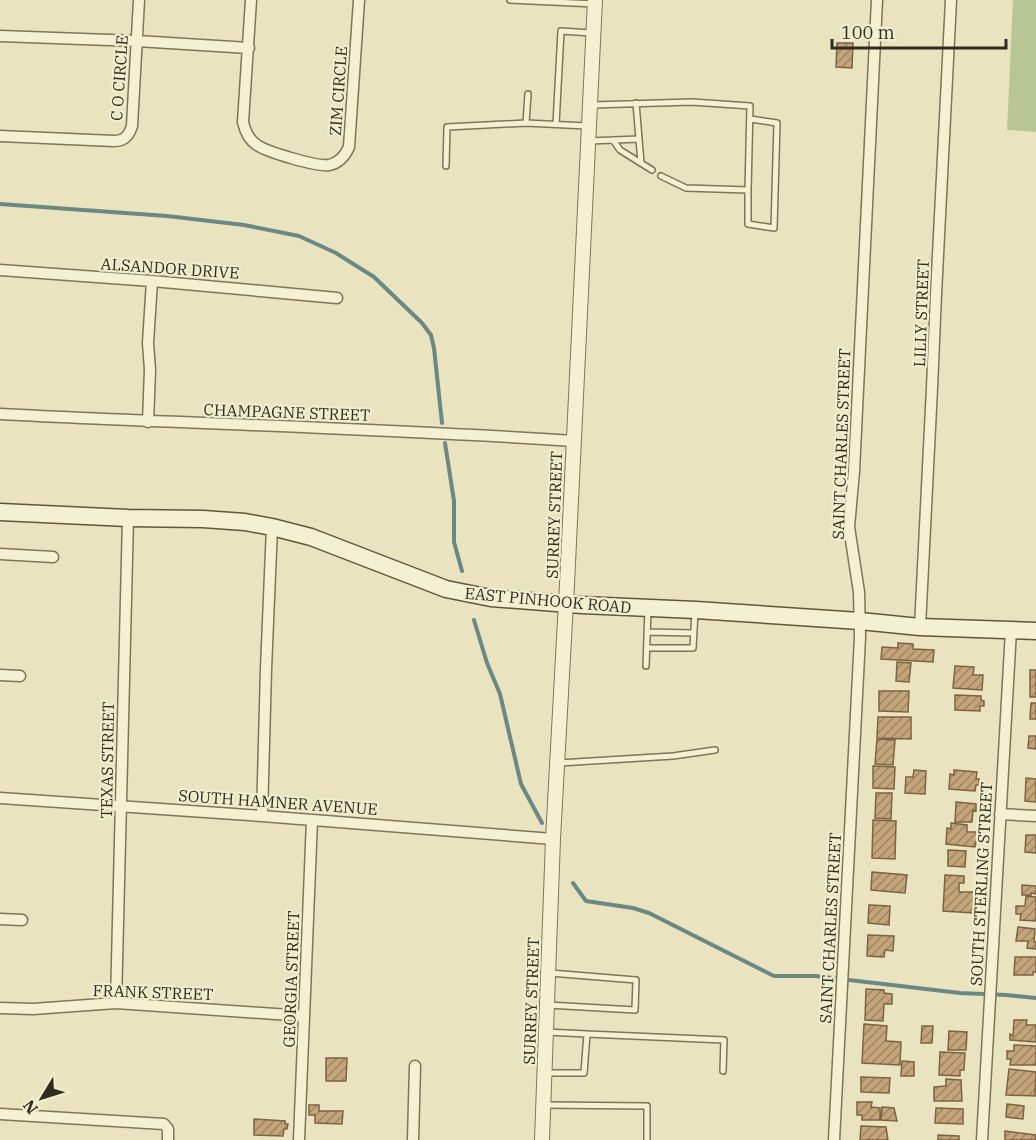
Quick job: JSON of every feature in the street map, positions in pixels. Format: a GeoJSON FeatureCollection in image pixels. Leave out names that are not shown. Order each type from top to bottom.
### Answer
{"type":"FeatureCollection","features":[{"type":"Feature","properties":{"kind":"main road","name":"EAST PINHOOK ROAD"},"geometry":{"type":"LineString","coordinates":[[0,512],[245,522],[311,537],[459,593],[491,598],[860,621],[920,627],[1036,632]]}},
{"type":"Feature","properties":{"kind":"street","name":"C O CIRCLE"},"geometry":{"type":"LineString","coordinates":[[0,136],[114,141],[126,138],[132,126],[139,0]]}},
{"type":"Feature","properties":{"kind":"street","name":"ZIM CIRCLE"},"geometry":{"type":"LineString","coordinates":[[251,0],[243,122],[246,131],[251,140],[266,150],[319,165],[336,163],[346,153],[350,139],[359,0]]}},
{"type":"Feature","properties":{"kind":"street","name":"SAINT CHARLES STREET"},"geometry":{"type":"LineString","coordinates":[[834,1140],[860,621],[859,592],[849,527],[854,471],[877,0]]}},
{"type":"Feature","properties":{"kind":"street","name":"LILLY STREET"},"geometry":{"type":"LineString","coordinates":[[920,627],[951,0]]}},
{"type":"Feature","properties":{"kind":"street","name":"SURREY STREET"},"geometry":{"type":"LineString","coordinates":[[542,1140],[553,839],[595,2]]}},
{"type":"Feature","properties":{"kind":"street"},"geometry":{"type":"LineString","coordinates":[[0,36],[249,48]]}},
{"type":"Feature","properties":{"kind":"street","name":"ALSANDOR DRIVE"},"geometry":{"type":"LineString","coordinates":[[0,270],[337,298]]}},
{"type":"Feature","properties":{"kind":"street"},"geometry":{"type":"LineString","coordinates":[[148,422],[150,370],[148,343],[152,281]]}},
{"type":"Feature","properties":{"kind":"street","name":"CHAMPAGNE STREET"},"geometry":{"type":"LineString","coordinates":[[0,414],[148,422],[412,431],[573,441]]}},
{"type":"Feature","properties":{"kind":"street","name":"TEXAS STREET"},"geometry":{"type":"LineString","coordinates":[[116,1003],[128,518]]}},
{"type":"Feature","properties":{"kind":"street"},"geometry":{"type":"LineString","coordinates":[[262,816],[272,527]]}},
{"type":"Feature","properties":{"kind":"street"},"geometry":{"type":"LineString","coordinates":[[0,554],[53,557]]}},
{"type":"Feature","properties":{"kind":"street","name":"SOUTH STERLING STREET"},"geometry":{"type":"LineString","coordinates":[[982,1140],[1011,630]]}},
{"type":"Feature","properties":{"kind":"street"},"geometry":{"type":"LineString","coordinates":[[0,675],[20,676]]}},
{"type":"Feature","properties":{"kind":"street","name":"SOUTH HAMNER AVENUE"},"geometry":{"type":"LineString","coordinates":[[0,798],[553,839]]}},
{"type":"Feature","properties":{"kind":"street"},"geometry":{"type":"LineString","coordinates":[[1000,814],[1036,816]]}},
{"type":"Feature","properties":{"kind":"street","name":"GEORGIA STREET"},"geometry":{"type":"LineString","coordinates":[[299,1140],[312,820]]}},
{"type":"Feature","properties":{"kind":"street"},"geometry":{"type":"LineString","coordinates":[[0,919],[22,920]]}},
{"type":"Feature","properties":{"kind":"street","name":"FRANK STREET"},"geometry":{"type":"LineString","coordinates":[[0,1008],[33,1009],[116,1003],[304,1016]]}},
{"type":"Feature","properties":{"kind":"street"},"geometry":{"type":"LineString","coordinates":[[413,1140],[415,1066]]}},
{"type":"Feature","properties":{"kind":"street"},"geometry":{"type":"LineString","coordinates":[[0,1114],[164,1124],[168,1134]]}},
{"type":"Feature","properties":{"kind":"lane"},"geometry":{"type":"LineString","coordinates":[[510,0],[595,2]]}},
{"type":"Feature","properties":{"kind":"lane"},"geometry":{"type":"LineString","coordinates":[[556,124],[561,31],[594,33]]}},
{"type":"Feature","properties":{"kind":"lane"},"geometry":{"type":"LineString","coordinates":[[526,123],[528,94]]}},
{"type":"Feature","properties":{"kind":"lane"},"geometry":{"type":"LineString","coordinates":[[590,105],[692,102],[750,106],[748,224],[774,228],[777,123],[750,119]]}},
{"type":"Feature","properties":{"kind":"lane"},"geometry":{"type":"LineString","coordinates":[[636,103],[641,162]]}},
{"type":"Feature","properties":{"kind":"lane"},"geometry":{"type":"LineString","coordinates":[[446,166],[447,126],[526,123],[589,126]]}},
{"type":"Feature","properties":{"kind":"lane"},"geometry":{"type":"LineString","coordinates":[[588,141],[639,139]]}},
{"type":"Feature","properties":{"kind":"lane"},"geometry":{"type":"LineString","coordinates":[[613,140],[620,150],[652,170]]}},
{"type":"Feature","properties":{"kind":"lane"},"geometry":{"type":"LineString","coordinates":[[661,176],[686,188],[748,190]]}},
{"type":"Feature","properties":{"kind":"lane"},"geometry":{"type":"LineString","coordinates":[[646,666],[648,608]]}},
{"type":"Feature","properties":{"kind":"lane"},"geometry":{"type":"LineString","coordinates":[[647,648],[693,648],[696,610]]}},
{"type":"Feature","properties":{"kind":"lane"},"geometry":{"type":"LineString","coordinates":[[647,632],[694,633]]}},
{"type":"Feature","properties":{"kind":"lane"},"geometry":{"type":"LineString","coordinates":[[557,764],[673,756],[715,750]]}},
{"type":"Feature","properties":{"kind":"lane"},"geometry":{"type":"LineString","coordinates":[[547,1005],[635,1010],[636,990],[636,980],[548,973]]}},
{"type":"Feature","properties":{"kind":"lane"},"geometry":{"type":"LineString","coordinates":[[546,1032],[724,1040],[723,1071]]}},
{"type":"Feature","properties":{"kind":"lane"},"geometry":{"type":"LineString","coordinates":[[544,1073],[584,1074],[586,1034]]}},
{"type":"Feature","properties":{"kind":"lane"},"geometry":{"type":"LineString","coordinates":[[543,1105],[647,1106],[647,1140]]}},
{"type":"Feature","properties":{"kind":"green space"},"geometry":{"type":"Polygon","coordinates":[[[1013,0],[1036,0],[1036,132],[1007,130],[1013,0]]]}},
{"type":"Feature","properties":{"kind":"building"},"geometry":{"type":"Polygon","coordinates":[[[837,43],[853,43],[852,68],[836,67],[837,43]]]}},
{"type":"Feature","properties":{"kind":"building"},"geometry":{"type":"Polygon","coordinates":[[[898,643],[913,644],[913,649],[934,650],[933,662],[881,659],[882,647],[898,648],[898,643]]]}},
{"type":"Feature","properties":{"kind":"building"},"geometry":{"type":"Polygon","coordinates":[[[897,662],[911,663],[909,682],[896,681],[897,662]]]}},
{"type":"Feature","properties":{"kind":"building"},"geometry":{"type":"Polygon","coordinates":[[[955,666],[974,667],[973,675],[983,675],[982,690],[953,688],[955,666]]]}},
{"type":"Feature","properties":{"kind":"building"},"geometry":{"type":"Polygon","coordinates":[[[1030,670],[1036,670],[1036,697],[1030,697],[1030,670]]]}},
{"type":"Feature","properties":{"kind":"building"},"geometry":{"type":"Polygon","coordinates":[[[879,691],[909,691],[908,712],[879,711],[879,691]]]}},
{"type":"Feature","properties":{"kind":"building"},"geometry":{"type":"Polygon","coordinates":[[[955,695],[981,696],[984,706],[980,706],[980,711],[955,710],[955,695]]]}},
{"type":"Feature","properties":{"kind":"building"},"geometry":{"type":"Polygon","coordinates":[[[1031,703],[1036,703],[1036,719],[1030,719],[1031,703]]]}},
{"type":"Feature","properties":{"kind":"building"},"geometry":{"type":"Polygon","coordinates":[[[878,717],[911,717],[911,739],[877,738],[878,717]]]}},
{"type":"Feature","properties":{"kind":"building"},"geometry":{"type":"Polygon","coordinates":[[[1029,736],[1036,736],[1036,749],[1028,748],[1029,736]]]}},
{"type":"Feature","properties":{"kind":"building"},"geometry":{"type":"Polygon","coordinates":[[[877,739],[895,740],[893,765],[875,764],[877,739]]]}},
{"type":"Feature","properties":{"kind":"building"},"geometry":{"type":"Polygon","coordinates":[[[873,766],[895,767],[894,789],[873,788],[873,766]]]}},
{"type":"Feature","properties":{"kind":"building"},"geometry":{"type":"Polygon","coordinates":[[[914,770],[926,771],[925,794],[905,793],[906,777],[913,777],[914,770]]]}},
{"type":"Feature","properties":{"kind":"building"},"geometry":{"type":"Polygon","coordinates":[[[954,770],[977,772],[976,779],[979,779],[979,785],[976,785],[975,791],[949,789],[950,774],[954,775],[954,770]]]}},
{"type":"Feature","properties":{"kind":"building"},"geometry":{"type":"Polygon","coordinates":[[[1026,778],[1036,779],[1036,802],[1025,801],[1026,778]]]}},
{"type":"Feature","properties":{"kind":"building"},"geometry":{"type":"Polygon","coordinates":[[[876,793],[892,793],[891,819],[875,818],[876,793]]]}},
{"type":"Feature","properties":{"kind":"building"},"geometry":{"type":"Polygon","coordinates":[[[956,802],[976,804],[972,822],[955,822],[956,802]]]}},
{"type":"Feature","properties":{"kind":"building"},"geometry":{"type":"Polygon","coordinates":[[[873,820],[896,821],[895,859],[872,858],[873,820]]]}},
{"type":"Feature","properties":{"kind":"building"},"geometry":{"type":"Polygon","coordinates":[[[951,823],[967,825],[967,832],[978,832],[975,847],[946,844],[947,828],[951,829],[951,823]]]}},
{"type":"Feature","properties":{"kind":"building"},"geometry":{"type":"Polygon","coordinates":[[[1026,835],[1036,835],[1036,853],[1025,852],[1026,835]]]}},
{"type":"Feature","properties":{"kind":"building"},"geometry":{"type":"Polygon","coordinates":[[[948,850],[966,851],[965,867],[948,866],[948,850]]]}},
{"type":"Feature","properties":{"kind":"building"},"geometry":{"type":"Polygon","coordinates":[[[872,872],[907,875],[905,893],[871,890],[872,872]]]}},
{"type":"Feature","properties":{"kind":"building"},"geometry":{"type":"Polygon","coordinates":[[[945,875],[964,876],[964,883],[959,883],[959,892],[974,892],[973,913],[943,911],[945,875]]]}},
{"type":"Feature","properties":{"kind":"building"},"geometry":{"type":"Polygon","coordinates":[[[1022,885],[1036,886],[1036,894],[1022,895],[1022,885]]]}},
{"type":"Feature","properties":{"kind":"building"},"geometry":{"type":"Polygon","coordinates":[[[1026,896],[1036,897],[1036,921],[1020,920],[1021,914],[1016,914],[1016,906],[1025,906],[1026,896]]]}},
{"type":"Feature","properties":{"kind":"building"},"geometry":{"type":"Polygon","coordinates":[[[869,905],[890,906],[889,925],[868,923],[869,905]]]}},
{"type":"Feature","properties":{"kind":"building"},"geometry":{"type":"Polygon","coordinates":[[[1018,927],[1035,929],[1036,949],[1027,948],[1028,941],[1016,941],[1018,927]]]}},
{"type":"Feature","properties":{"kind":"building"},"geometry":{"type":"Polygon","coordinates":[[[868,935],[894,936],[893,951],[885,950],[884,957],[867,956],[868,935]]]}},
{"type":"Feature","properties":{"kind":"building"},"geometry":{"type":"Polygon","coordinates":[[[1015,957],[1036,957],[1036,972],[1033,972],[1033,975],[1014,975],[1015,957]]]}},
{"type":"Feature","properties":{"kind":"building"},"geometry":{"type":"Polygon","coordinates":[[[866,989],[884,990],[884,993],[892,994],[892,1004],[884,1004],[883,1021],[865,1020],[866,989]]]}},
{"type":"Feature","properties":{"kind":"building"},"geometry":{"type":"Polygon","coordinates":[[[1014,1020],[1027,1020],[1026,1025],[1036,1025],[1036,1042],[1010,1040],[1010,1034],[1013,1036],[1014,1020]]]}},
{"type":"Feature","properties":{"kind":"building"},"geometry":{"type":"Polygon","coordinates":[[[864,1024],[887,1026],[886,1041],[901,1042],[900,1065],[862,1063],[864,1024]]]}},
{"type":"Feature","properties":{"kind":"building"},"geometry":{"type":"Polygon","coordinates":[[[922,1026],[933,1026],[932,1043],[921,1043],[922,1026]]]}},
{"type":"Feature","properties":{"kind":"building"},"geometry":{"type":"Polygon","coordinates":[[[949,1031],[967,1032],[966,1050],[948,1050],[949,1031]]]}},
{"type":"Feature","properties":{"kind":"building"},"geometry":{"type":"Polygon","coordinates":[[[1014,1045],[1036,1046],[1036,1065],[1010,1065],[1011,1059],[1007,1059],[1007,1051],[1014,1051],[1014,1045]]]}},
{"type":"Feature","properties":{"kind":"building"},"geometry":{"type":"Polygon","coordinates":[[[940,1052],[965,1053],[964,1070],[960,1070],[960,1076],[939,1075],[940,1052]]]}},
{"type":"Feature","properties":{"kind":"building"},"geometry":{"type":"Polygon","coordinates":[[[326,1058],[347,1058],[346,1081],[326,1081],[326,1058]]]}},
{"type":"Feature","properties":{"kind":"building"},"geometry":{"type":"Polygon","coordinates":[[[902,1061],[914,1062],[914,1076],[901,1076],[902,1061]]]}},
{"type":"Feature","properties":{"kind":"building"},"geometry":{"type":"Polygon","coordinates":[[[1009,1069],[1036,1072],[1035,1096],[1006,1095],[1009,1069]]]}},
{"type":"Feature","properties":{"kind":"building"},"geometry":{"type":"Polygon","coordinates":[[[861,1077],[890,1078],[889,1093],[861,1092],[861,1077]]]}},
{"type":"Feature","properties":{"kind":"building"},"geometry":{"type":"Polygon","coordinates":[[[946,1079],[961,1080],[962,1101],[934,1101],[934,1087],[946,1086],[946,1079]]]}},
{"type":"Feature","properties":{"kind":"building"},"geometry":{"type":"Polygon","coordinates":[[[857,1102],[872,1102],[871,1107],[880,1108],[880,1120],[862,1120],[862,1115],[857,1115],[857,1102]]]}},
{"type":"Feature","properties":{"kind":"building"},"geometry":{"type":"Polygon","coordinates":[[[1007,1104],[1024,1106],[1023,1119],[1006,1117],[1007,1104]]]}},
{"type":"Feature","properties":{"kind":"building"},"geometry":{"type":"Polygon","coordinates":[[[309,1105],[319,1105],[319,1111],[343,1111],[342,1124],[315,1123],[315,1115],[309,1115],[309,1105]]]}},
{"type":"Feature","properties":{"kind":"building"},"geometry":{"type":"Polygon","coordinates":[[[882,1107],[894,1108],[897,1121],[881,1120],[882,1107]]]}},
{"type":"Feature","properties":{"kind":"building"},"geometry":{"type":"Polygon","coordinates":[[[936,1108],[963,1109],[963,1124],[935,1123],[936,1108]]]}},
{"type":"Feature","properties":{"kind":"building"},"geometry":{"type":"Polygon","coordinates":[[[254,1119],[285,1121],[285,1124],[288,1124],[287,1129],[284,1129],[283,1136],[254,1135],[254,1119]]]}},
{"type":"Feature","properties":{"kind":"building"},"geometry":{"type":"Polygon","coordinates":[[[861,1126],[886,1127],[888,1140],[860,1140],[861,1126]]]}},
{"type":"Feature","properties":{"kind":"building"},"geometry":{"type":"Polygon","coordinates":[[[1005,1131],[1036,1135],[1035,1140],[1005,1140],[1005,1131]]]}},
{"type":"Feature","properties":{"kind":"building"},"geometry":{"type":"Polygon","coordinates":[[[938,1135],[959,1136],[959,1140],[938,1140],[938,1135]]]}},
{"type":"Feature","properties":{"kind":"waterway"},"geometry":{"type":"LineString","coordinates":[[0,204],[167,216],[244,225],[299,236],[336,253],[374,277],[422,323],[431,335],[442,423]]}},
{"type":"Feature","properties":{"kind":"waterway"},"geometry":{"type":"LineString","coordinates":[[445,443],[454,501],[454,542],[462,571]]}},
{"type":"Feature","properties":{"kind":"waterway"},"geometry":{"type":"LineString","coordinates":[[474,620],[487,663],[500,694],[521,784],[542,823]]}},
{"type":"Feature","properties":{"kind":"waterway"},"geometry":{"type":"LineString","coordinates":[[573,883],[586,901],[633,908],[649,913],[774,976],[815,976],[960,993],[1036,998]]}}]}
